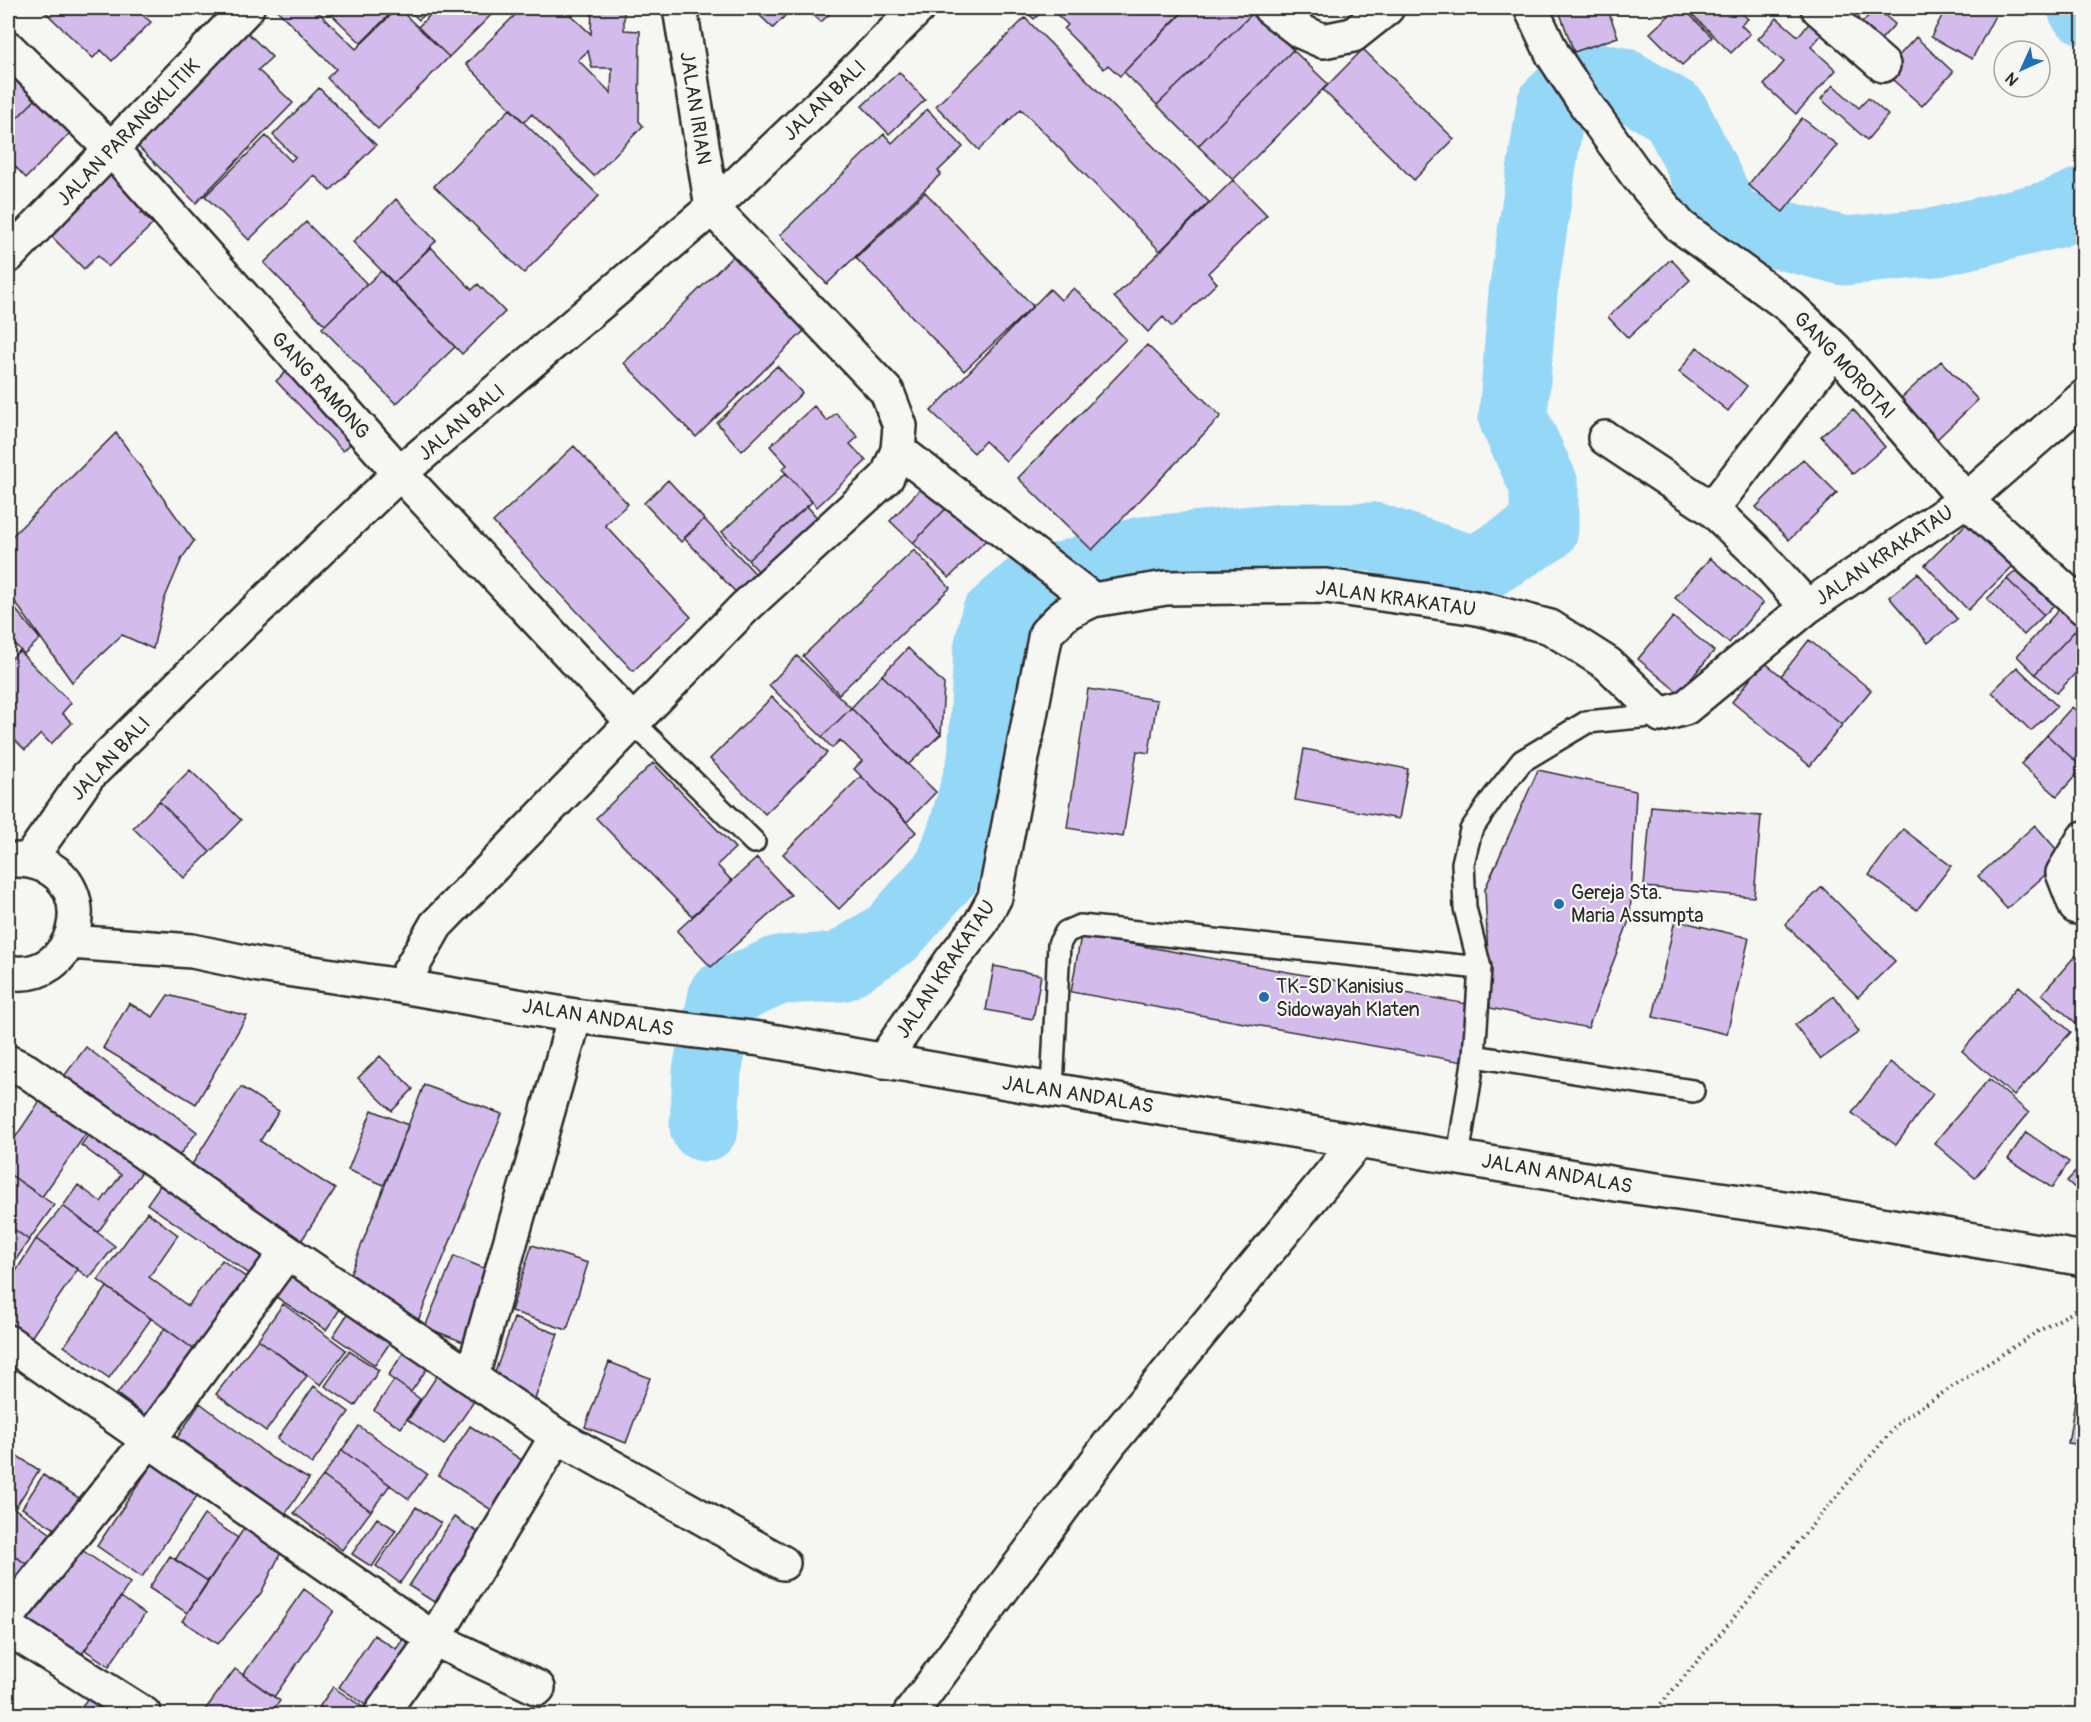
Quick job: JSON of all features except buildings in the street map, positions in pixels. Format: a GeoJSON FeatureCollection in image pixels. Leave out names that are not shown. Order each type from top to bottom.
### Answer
{"type":"FeatureCollection","features":[{"type":"Feature","properties":{"kind":"street","name":"JALAN PARANGKLITIK"},"geometry":{"type":"LineString","coordinates":[[8,256],[247,8]]}},
{"type":"Feature","properties":{"kind":"street","name":"JALAN IRIAN"},"geometry":{"type":"LineString","coordinates":[[680,8],[712,208]]}},
{"type":"Feature","properties":{"kind":"street","name":"JALAN BALI"},"geometry":{"type":"LineString","coordinates":[[18,861],[88,776],[245,621],[400,473],[712,208],[918,8]]}},
{"type":"Feature","properties":{"kind":"street"},"geometry":{"type":"LineString","coordinates":[[1270,8],[1300,31],[1323,41],[1353,35],[1386,8]]}},
{"type":"Feature","properties":{"kind":"street","name":"GANG MOROTAI"},"geometry":{"type":"LineString","coordinates":[[1531,8],[1553,55],[1582,99],[1636,174],[1680,226],[1789,306],[1835,350],[1966,500],[2083,607]]}},
{"type":"Feature","properties":{"kind":"street"},"geometry":{"type":"LineString","coordinates":[[1818,8],[1883,65]]}},
{"type":"Feature","properties":{"kind":"street","name":"GANG RAMONG"},"geometry":{"type":"LineString","coordinates":[[8,48],[112,150],[400,473],[634,723]]}},
{"type":"Feature","properties":{"kind":"street"},"geometry":{"type":"LineString","coordinates":[[401,986],[436,925],[744,608],[887,477],[898,450],[900,426],[886,392],[712,208]]}},
{"type":"Feature","properties":{"kind":"street"},"geometry":{"type":"LineString","coordinates":[[1712,509],[1835,350]]}},
{"type":"Feature","properties":{"kind":"street","name":"JALAN KRAKATAU"},"geometry":{"type":"LineString","coordinates":[[883,1061],[951,961],[981,923],[995,897],[1046,633],[1088,596],[1166,588],[1326,586],[1477,608],[1550,627],[1608,664],[1661,715],[1685,708],[1807,607],[1966,500],[2084,397]]}},
{"type":"Feature","properties":{"kind":"street"},"geometry":{"type":"LineString","coordinates":[[1605,438],[1712,509],[1760,555],[1807,607]]}},
{"type":"Feature","properties":{"kind":"street"},"geometry":{"type":"LineString","coordinates":[[898,450],[1088,596]]}},
{"type":"Feature","properties":{"kind":"street"},"geometry":{"type":"LineString","coordinates":[[2076,907],[2063,873],[2084,838]]}},
{"type":"Feature","properties":{"kind":"street"},"geometry":{"type":"LineString","coordinates":[[8,972],[22,973],[42,969],[59,958],[70,942],[76,925],[75,908],[69,891],[60,877],[45,866],[18,861]]}},
{"type":"Feature","properties":{"kind":"street","name":"JALAN ANDALAS"},"geometry":{"type":"LineString","coordinates":[[70,942],[192,951],[259,965],[401,986],[575,1016],[760,1039],[1622,1185],[1811,1212],[2084,1259]]}},
{"type":"Feature","properties":{"kind":"street"},"geometry":{"type":"LineString","coordinates":[[471,1376],[575,1016]]}},
{"type":"Feature","properties":{"kind":"street"},"geometry":{"type":"LineString","coordinates":[[8,1062],[27,1071],[557,1436],[783,1563]]}},
{"type":"Feature","properties":{"kind":"street"},"geometry":{"type":"LineString","coordinates":[[910,1714],[1111,1442],[1358,1141]]}},
{"type":"Feature","properties":{"kind":"street"},"geometry":{"type":"LineString","coordinates":[[8,1616],[149,1440],[287,1252]]}},
{"type":"Feature","properties":{"kind":"street"},"geometry":{"type":"LineString","coordinates":[[8,1342],[434,1639],[538,1688]]}},
{"type":"Feature","properties":{"kind":"street"},"geometry":{"type":"LineString","coordinates":[[381,1714],[434,1639],[557,1436]]}},
{"type":"Feature","properties":{"kind":"street"},"geometry":{"type":"LineString","coordinates":[[8,1628],[144,1714]]}},
{"type":"Feature","properties":{"kind":"lane"},"geometry":{"type":"LineString","coordinates":[[1458,1157],[1474,1056],[1480,968],[1465,908],[1463,863],[1471,830],[1522,761],[1587,722],[1661,715]]}},
{"type":"Feature","properties":{"kind":"lane"},"geometry":{"type":"LineString","coordinates":[[634,723],[754,842]]}},
{"type":"Feature","properties":{"kind":"lane"},"geometry":{"type":"LineString","coordinates":[[1052,1090],[1059,945],[1066,932],[1080,926],[1480,968]]}},
{"type":"Feature","properties":{"kind":"lane"},"geometry":{"type":"LineString","coordinates":[[1474,1056],[1693,1090]]}},
{"type":"Feature","properties":{"kind":"path"},"geometry":{"type":"LineString","coordinates":[[1655,1714],[1901,1420],[2035,1333],[2084,1306]]}},
{"type":"Feature","properties":{"kind":"waterway"},"geometry":{"type":"LineString","coordinates":[[704,1127],[707,1071],[723,995],[779,970],[840,967],[892,934],[949,869],[982,761],[988,650],[995,617],[1028,588],[1141,551],[1284,537],[1374,537],[1475,571],[1544,529],[1544,485],[1513,418],[1523,293],[1551,105],[1583,74],[1622,82],[1675,113],[1729,222],[1845,251],[1937,242],[2054,214],[2084,201]]}},
{"type":"Feature","properties":{"kind":"place","name":"Gereja Sta. Maria Assumpta"},"geometry":{"type":"Point","coordinates":[1559,904]}},
{"type":"Feature","properties":{"kind":"place","name":"TK-SD Kanisius Sidowayah Klaten"},"geometry":{"type":"Point","coordinates":[1264,997]}}]}
